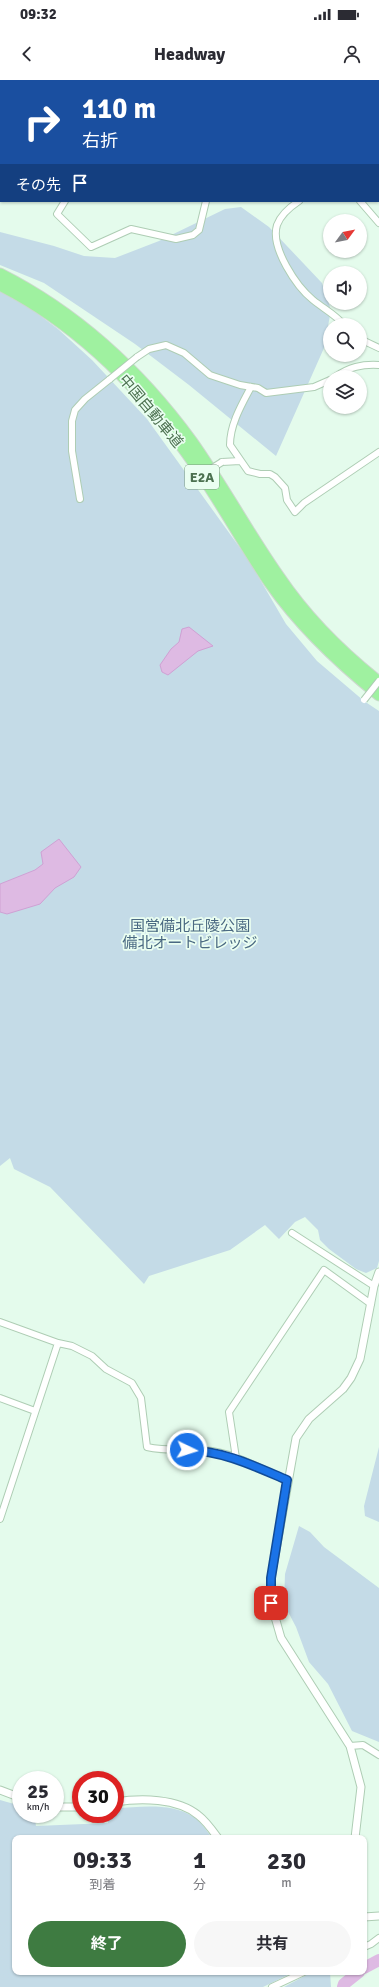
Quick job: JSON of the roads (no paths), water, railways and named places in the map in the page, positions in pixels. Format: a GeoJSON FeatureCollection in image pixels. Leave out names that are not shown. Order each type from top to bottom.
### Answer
{"type":"FeatureCollection","features":[{"type":"Feature","properties":{"kind":"highway","name":"中国自動車道"},"geometry":{"type":"LineString","coordinates":[[0,274],[33,292],[79,324],[106,345],[132,370],[192,442],[252,538],[289,591],[333,642],[379,681]]}},
{"type":"Feature","properties":{"kind":"highway","name":"中国自動車道"},"geometry":{"type":"LineString","coordinates":[[0,285],[29,301],[73,331],[99,352],[124,377],[184,448],[267,578],[300,621],[326,649],[379,695]]}},
{"type":"Feature","properties":{"kind":"street"},"geometry":{"type":"LineString","coordinates":[[64,202],[57,214],[91,247],[131,229],[176,239],[193,234],[199,230],[206,202]]}},
{"type":"Feature","properties":{"kind":"street"},"geometry":{"type":"LineString","coordinates":[[298,202],[287,209],[277,224],[276,232],[280,252],[300,287],[313,300],[338,318]]}},
{"type":"Feature","properties":{"kind":"street"},"geometry":{"type":"LineString","coordinates":[[361,202],[379,223]]}},
{"type":"Feature","properties":{"kind":"street"},"geometry":{"type":"LineString","coordinates":[[367,342],[379,348]]}},
{"type":"Feature","properties":{"kind":"street"},"geometry":{"type":"LineString","coordinates":[[80,499],[72,451],[72,421],[75,410],[84,399],[149,349],[166,345],[184,353],[210,375],[258,388],[266,393],[314,388],[323,384]]}},
{"type":"Feature","properties":{"kind":"street"},"geometry":{"type":"LineString","coordinates":[[345,370],[366,365],[379,365]]}},
{"type":"Feature","properties":{"kind":"street"},"geometry":{"type":"LineString","coordinates":[[250,387],[238,412],[230,439],[230,444],[240,461],[252,473],[270,474],[275,477],[285,488],[287,500],[295,512],[304,503],[379,452]]}},
{"type":"Feature","properties":{"kind":"street"},"geometry":{"type":"LineString","coordinates":[[190,482],[222,462],[240,461]]}},
{"type":"Feature","properties":{"kind":"street"},"geometry":{"type":"LineString","coordinates":[[364,700],[379,681]]}},
{"type":"Feature","properties":{"kind":"street"},"geometry":{"type":"LineString","coordinates":[[292,1233],[374,1286]]}},
{"type":"Feature","properties":{"kind":"street"},"geometry":{"type":"LineString","coordinates":[[236,1458],[229,1412],[324,1270],[372,1304]]}},
{"type":"Feature","properties":{"kind":"street"},"geometry":{"type":"LineString","coordinates":[[355,1835],[361,1787],[350,1746],[281,1638],[271,1603],[271,1578],[287,1480],[296,1438],[301,1428],[320,1408],[343,1389],[351,1378],[360,1359],[372,1304],[374,1286],[379,1272]]}},
{"type":"Feature","properties":{"kind":"street"},"geometry":{"type":"LineString","coordinates":[[0,1322],[58,1343],[72,1346],[84,1352],[106,1369],[132,1383],[141,1398],[147,1447],[157,1449],[214,1452],[236,1458],[287,1480]]}},
{"type":"Feature","properties":{"kind":"street"},"geometry":{"type":"LineString","coordinates":[[0,1519],[58,1343]]}},
{"type":"Feature","properties":{"kind":"street"},"geometry":{"type":"LineString","coordinates":[[0,1398],[35,1411]]}},
{"type":"Feature","properties":{"kind":"street"},"geometry":{"type":"LineString","coordinates":[[350,1746],[363,1745],[379,1754]]}},
{"type":"Feature","properties":{"kind":"street"},"geometry":{"type":"LineString","coordinates":[[0,1790],[12,1795]]}},
{"type":"Feature","properties":{"kind":"street"},"geometry":{"type":"LineString","coordinates":[[124,1802],[156,1801],[180,1805],[198,1815],[215,1835]]}},
{"type":"Feature","properties":{"kind":"street"},"geometry":{"type":"LineString","coordinates":[[367,1917],[379,1916]]}},
{"type":"Feature","properties":{"kind":"street"},"geometry":{"type":"LineString","coordinates":[[367,1945],[379,1938]]}},
{"type":"Feature","properties":{"kind":"street"},"geometry":{"type":"LineString","coordinates":[[272,1987],[298,1975]]}},
{"type":"Feature","properties":{"kind":"waterway"},"geometry":{"type":"LineString","coordinates":[[367,1966],[379,1960]]}},
{"type":"Feature","properties":{"kind":"waterway"},"geometry":{"type":"LineString","coordinates":[[343,1987],[344,1984],[355,1975]]}},
{"type":"Feature","properties":{"kind":"park label","name":"国営備北丘陵公園 備北オートビレッジ"},"geometry":{"type":"Point","coordinates":[190,934]}}]}
